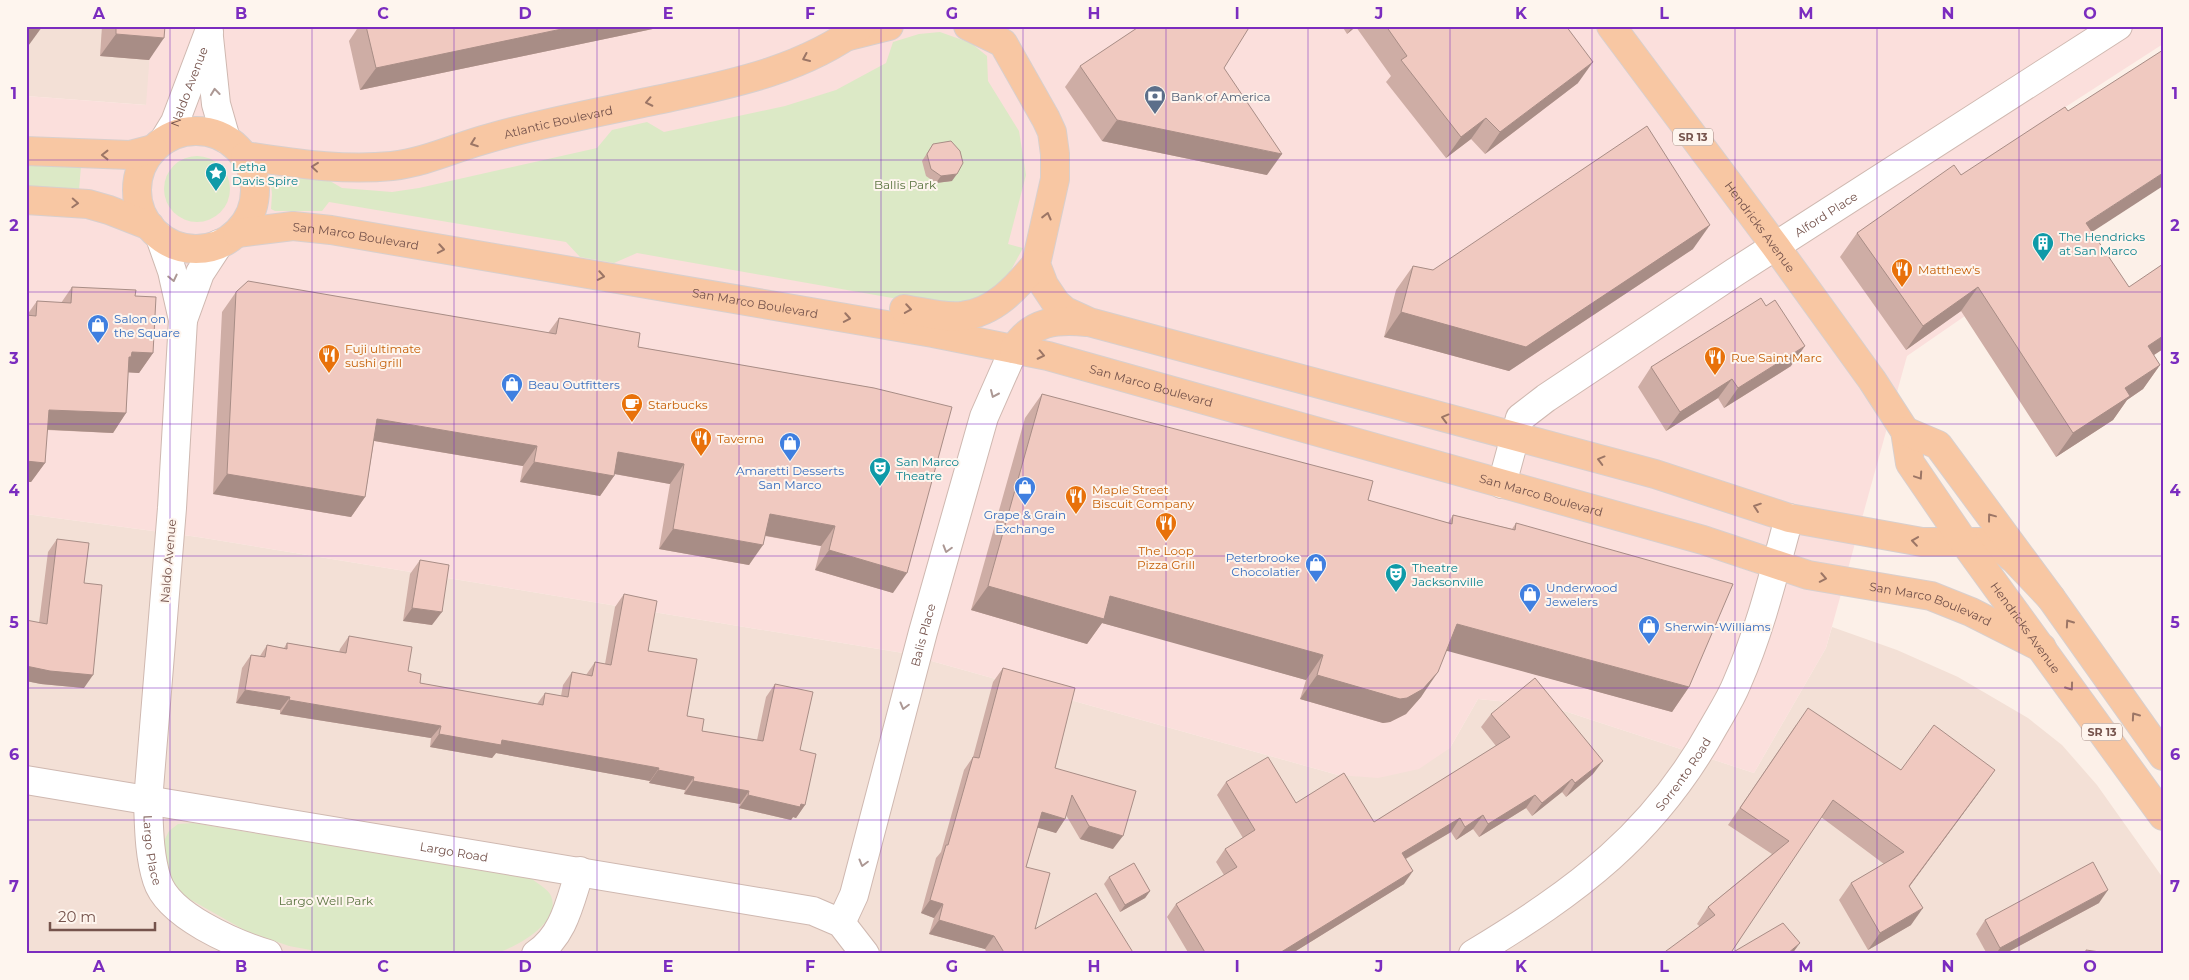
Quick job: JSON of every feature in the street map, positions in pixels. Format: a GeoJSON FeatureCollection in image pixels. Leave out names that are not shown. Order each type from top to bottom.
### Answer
{"type":"FeatureCollection","features":[{"type":"Feature","properties":{"kind":"main road"},"geometry":{"type":"LineString","coordinates":[[855,31],[889,26]]}},
{"type":"Feature","properties":{"kind":"main road"},"geometry":{"type":"LineString","coordinates":[[774,305],[829,297],[961,316],[986,309],[1006,296],[1036,264],[1054,190],[1056,154],[1052,132],[1004,34],[968,26]]}},
{"type":"Feature","properties":{"kind":"main road","name":"Hendricks Avenue"},"geometry":{"type":"LineString","coordinates":[[1612,26],[1776,247],[1905,431],[1910,462],[1964,542],[2163,816]]}},
{"type":"Feature","properties":{"kind":"main road","name":"Atlantic Boulevard"},"geometry":{"type":"LineString","coordinates":[[236,147],[328,168],[375,167],[421,162],[489,138],[750,79],[805,59],[855,31]]}},
{"type":"Feature","properties":{"kind":"main road"},"geometry":{"type":"LineString","coordinates":[[26,151],[130,155],[158,144],[176,134],[195,130],[215,133],[236,147],[250,164],[255,182],[255,200],[248,218],[228,239],[193,249],[175,245],[155,232],[110,210],[88,204],[26,200]]}},
{"type":"Feature","properties":{"kind":"main road"},"geometry":{"type":"LineString","coordinates":[[155,232],[141,212],[136,187],[140,170],[158,144]]}},
{"type":"Feature","properties":{"kind":"main road","name":"San Marco Boulevard"},"geometry":{"type":"LineString","coordinates":[[228,239],[293,226],[331,230],[933,333],[1056,358],[1703,540],[1777,563],[1808,575],[1931,596],[1971,612],[2042,648]]}},
{"type":"Feature","properties":{"kind":"main road"},"geometry":{"type":"LineString","coordinates":[[1036,264],[1044,285],[1056,302],[1070,314],[1088,322],[1655,474],[1789,518],[1922,542],[1980,542],[1998,546],[2015,560],[2052,598]]}},
{"type":"Feature","properties":{"kind":"main road"},"geometry":{"type":"LineString","coordinates":[[1014,349],[1019,340],[1044,324],[1062,320],[1088,322]]}},
{"type":"Feature","properties":{"kind":"main road","name":"SR 13"},"geometry":{"type":"LineString","coordinates":[[1905,431],[1938,445],[2052,598],[2163,756]]}},
{"type":"Feature","properties":{"kind":"street","name":"Alford Place"},"geometry":{"type":"LineString","coordinates":[[1502,484],[1520,418],[1546,398],[2118,26]]}},
{"type":"Feature","properties":{"kind":"street","name":"Naldo Avenue"},"geometry":{"type":"LineString","coordinates":[[158,144],[174,122],[209,29]]}},
{"type":"Feature","properties":{"kind":"street","name":"Naldo Avenue"},"geometry":{"type":"LineString","coordinates":[[209,29],[216,104],[236,147]]}},
{"type":"Feature","properties":{"kind":"street","name":"Naldo Avenue"},"geometry":{"type":"LineString","coordinates":[[148,801],[172,508],[183,320],[172,271],[155,232]]}},
{"type":"Feature","properties":{"kind":"street","name":"Naldo Avenue"},"geometry":{"type":"LineString","coordinates":[[183,320],[200,273],[228,239]]}},
{"type":"Feature","properties":{"kind":"street","name":"Balis Place"},"geometry":{"type":"LineString","coordinates":[[841,923],[856,887],[923,632],[984,417],[1014,349]]}},
{"type":"Feature","properties":{"kind":"street","name":"Sorrento Road"},"geometry":{"type":"LineString","coordinates":[[1473,954],[1548,907],[1601,867],[1628,842],[1670,796],[1702,748],[1737,684],[1777,563],[1789,518]]}},
{"type":"Feature","properties":{"kind":"street","name":"Largo Road"},"geometry":{"type":"LineString","coordinates":[[26,780],[813,911],[841,923],[865,954]]}},
{"type":"Feature","properties":{"kind":"street","name":"Largo Place"},"geometry":{"type":"LineString","coordinates":[[148,801],[150,845],[157,882],[172,906],[201,925],[252,949],[268,954]]}},
{"type":"Feature","properties":{"kind":"street"},"geometry":{"type":"LineString","coordinates":[[536,954],[543,949],[560,929],[580,871]]}},
{"type":"Feature","properties":{"kind":"shaded area"},"geometry":{"type":"Polygon","coordinates":[[[26,26],[152,26],[147,105],[26,96],[26,26]]]}},
{"type":"Feature","properties":{"kind":"shaded area"},"geometry":{"type":"Polygon","coordinates":[[[152,26],[2163,26],[2163,44],[1943,190],[2007,287],[1907,356],[1826,648],[1754,773],[1549,706],[1478,699],[1450,748],[1419,769],[1378,778],[1338,775],[903,653],[198,537],[26,514],[26,96],[146,105],[152,26]]]}},
{"type":"Feature","properties":{"kind":"shaded area"},"geometry":{"type":"Polygon","coordinates":[[[26,514],[198,537],[903,653],[1338,775],[1450,748],[1478,699],[1549,706],[1754,773],[1826,648],[1832,627],[1897,650],[1958,677],[2028,718],[2062,745],[2097,785],[2163,878],[2163,954],[26,954],[26,514]]]}},
{"type":"Feature","properties":{"kind":"green space","name":"Ballis Park"},"geometry":{"type":"Polygon","coordinates":[[[940,32],[971,43],[987,56],[988,81],[1019,131],[1026,175],[1008,244],[1023,248],[1005,281],[995,291],[968,304],[932,305],[637,253],[614,263],[580,257],[566,242],[329,202],[322,211],[275,211],[271,209],[270,176],[330,181],[342,188],[392,192],[419,188],[597,148],[612,130],[647,122],[664,132],[785,106],[836,90],[886,63],[893,42],[919,34],[940,32]]]}},
{"type":"Feature","properties":{"kind":"green space"},"geometry":{"type":"Polygon","coordinates":[[[203,156],[221,165],[228,176],[230,189],[228,202],[221,213],[210,220],[191,222],[173,213],[166,202],[164,183],[173,165],[184,158],[203,156]]]}},
{"type":"Feature","properties":{"kind":"green space"},"geometry":{"type":"Polygon","coordinates":[[[26,162],[81,166],[79,190],[26,187],[26,162]]]}},
{"type":"Feature","properties":{"kind":"green space","name":"Largo Well Park"},"geometry":{"type":"Polygon","coordinates":[[[193,823],[532,879],[550,894],[553,904],[544,924],[535,932],[513,946],[494,954],[332,954],[289,946],[246,931],[184,896],[169,882],[162,845],[169,831],[178,824],[193,823]]]}},
{"type":"Feature","properties":{"kind":"building"},"geometry":{"type":"Polygon","coordinates":[[[116,26],[165,26],[164,38],[116,34],[116,26]]]}},
{"type":"Feature","properties":{"kind":"building"},"geometry":{"type":"Polygon","coordinates":[[[366,26],[576,26],[376,68],[366,26]]]}},
{"type":"Feature","properties":{"kind":"building","name":"Bank of America"},"geometry":{"type":"Polygon","coordinates":[[[1140,26],[1250,26],[1224,68],[1282,154],[1117,120],[1080,66],[1140,26]]]}},
{"type":"Feature","properties":{"kind":"building"},"geometry":{"type":"Polygon","coordinates":[[[1386,26],[1566,26],[1593,62],[1500,132],[1486,118],[1461,137],[1401,60],[1407,56],[1386,26]]]}},
{"type":"Feature","properties":{"kind":"building","name":"The Hendricks at San Marco"},"geometry":{"type":"Polygon","coordinates":[[[2163,50],[2163,173],[2086,223],[2129,287],[2163,264],[2163,336],[2148,346],[2160,365],[2125,388],[2130,396],[2073,433],[1978,287],[1923,326],[1857,233],[1954,165],[1961,175],[2065,107],[2068,111],[2163,50]]]}},
{"type":"Feature","properties":{"kind":"building"},"geometry":{"type":"Polygon","coordinates":[[[1647,126],[1710,225],[1526,347],[1401,312],[1413,266],[1433,270],[1647,126]]]}},
{"type":"Feature","properties":{"kind":"building"},"geometry":{"type":"Polygon","coordinates":[[[951,141],[960,151],[963,163],[957,174],[941,176],[931,169],[927,154],[933,144],[951,141]]]}},
{"type":"Feature","properties":{"kind":"building"},"geometry":{"type":"Polygon","coordinates":[[[248,281],[556,334],[559,318],[640,333],[638,347],[874,388],[952,407],[907,573],[829,550],[835,526],[770,514],[763,545],[673,529],[684,464],[618,452],[614,476],[534,462],[537,446],[377,419],[365,497],[227,474],[236,292],[248,281]]]}},
{"type":"Feature","properties":{"kind":"building"},"geometry":{"type":"Polygon","coordinates":[[[72,287],[136,290],[135,296],[156,297],[153,353],[132,352],[131,357],[129,357],[126,413],[49,410],[45,463],[26,461],[26,315],[36,316],[37,301],[71,303],[72,287]]]}},
{"type":"Feature","properties":{"kind":"building","name":"Rue Saint Marc"},"geometry":{"type":"Polygon","coordinates":[[[1761,298],[1766,306],[1775,300],[1805,346],[1738,388],[1732,379],[1680,412],[1651,367],[1761,298]]]}},
{"type":"Feature","properties":{"kind":"building"},"geometry":{"type":"Polygon","coordinates":[[[1042,394],[1373,481],[1368,500],[1452,524],[1453,515],[1515,530],[1516,523],[1733,584],[1689,687],[1457,624],[1438,672],[1423,689],[1407,698],[1400,699],[1317,675],[1323,655],[1110,596],[1104,619],[988,586],[1042,394]]]}},
{"type":"Feature","properties":{"kind":"building"},"geometry":{"type":"Polygon","coordinates":[[[57,539],[89,543],[84,583],[102,585],[93,675],[50,671],[26,666],[26,620],[47,624],[57,539]]]}},
{"type":"Feature","properties":{"kind":"building"},"geometry":{"type":"Polygon","coordinates":[[[420,560],[449,565],[442,612],[412,608],[420,560]]]}},
{"type":"Feature","properties":{"kind":"building"},"geometry":{"type":"Polygon","coordinates":[[[624,594],[657,601],[648,651],[697,659],[687,716],[704,719],[702,731],[763,741],[775,684],[813,692],[800,750],[816,754],[805,805],[801,804],[800,807],[748,795],[749,791],[693,781],[694,777],[658,770],[659,768],[502,740],[501,745],[439,734],[441,726],[289,700],[290,697],[245,690],[251,655],[265,657],[267,645],[287,649],[287,643],[346,653],[349,636],[412,647],[408,671],[421,674],[420,683],[543,705],[545,693],[568,697],[572,672],[592,676],[595,662],[611,665],[624,594]]]}},
{"type":"Feature","properties":{"kind":"building"},"geometry":{"type":"Polygon","coordinates":[[[1003,668],[1075,688],[1055,768],[1136,791],[1123,836],[1089,826],[1072,795],[1065,819],[1042,812],[1026,867],[1050,873],[1035,929],[1096,893],[1134,954],[1005,954],[994,936],[939,920],[943,904],[930,900],[973,757],[979,758],[1003,668]]]}},
{"type":"Feature","properties":{"kind":"building"},"geometry":{"type":"Polygon","coordinates":[[[1535,678],[1603,761],[1575,783],[1572,779],[1542,803],[1535,795],[1488,824],[1483,815],[1465,827],[1460,818],[1402,853],[1413,871],[1278,954],[1206,954],[1176,904],[1237,867],[1225,849],[1255,830],[1226,782],[1268,757],[1296,803],[1344,773],[1374,822],[1510,737],[1491,714],[1535,678]]]}},
{"type":"Feature","properties":{"kind":"building"},"geometry":{"type":"Polygon","coordinates":[[[1808,708],[1901,770],[1934,725],[1995,770],[1909,886],[1923,908],[1880,933],[1851,883],[1904,852],[1833,800],[1730,954],[1662,954],[1715,915],[1708,907],[1789,841],[1740,808],[1808,708]]]}},
{"type":"Feature","properties":{"kind":"building"},"geometry":{"type":"Polygon","coordinates":[[[2093,862],[2108,890],[2000,948],[1985,920],[2093,862]]]}},
{"type":"Feature","properties":{"kind":"building"},"geometry":{"type":"Polygon","coordinates":[[[1134,863],[1150,891],[1125,905],[1109,877],[1134,863]]]}},
{"type":"Feature","properties":{"kind":"building"},"geometry":{"type":"Polygon","coordinates":[[[1783,923],[1800,943],[1787,954],[1730,954],[1783,923]]]}},
{"type":"Feature","properties":{"kind":"building"},"geometry":{"type":"Polygon","coordinates":[[[2086,950],[2114,954],[2086,954],[2086,950]]]}},
{"type":"Feature","properties":{"kind":"place","name":"Bank of America"},"geometry":{"type":"Point","coordinates":[1155,115]}},
{"type":"Feature","properties":{"kind":"place","name":"Letha Davis Spire"},"geometry":{"type":"Point","coordinates":[216,192]}},
{"type":"Feature","properties":{"kind":"place","name":"The Hendricks at San Marco"},"geometry":{"type":"Point","coordinates":[2043,262]}},
{"type":"Feature","properties":{"kind":"place","name":"Matthew's"},"geometry":{"type":"Point","coordinates":[1902,288]}},
{"type":"Feature","properties":{"kind":"place","name":"Salon on the Square"},"geometry":{"type":"Point","coordinates":[98,344]}},
{"type":"Feature","properties":{"kind":"place","name":"Fuji ultimate sushi grill"},"geometry":{"type":"Point","coordinates":[329,374]}},
{"type":"Feature","properties":{"kind":"place","name":"Rue Saint Marc"},"geometry":{"type":"Point","coordinates":[1715,376]}},
{"type":"Feature","properties":{"kind":"place","name":"Beau Outfitters"},"geometry":{"type":"Point","coordinates":[512,403]}},
{"type":"Feature","properties":{"kind":"place","name":"Starbucks"},"geometry":{"type":"Point","coordinates":[632,423]}},
{"type":"Feature","properties":{"kind":"place","name":"Taverna"},"geometry":{"type":"Point","coordinates":[701,457]}},
{"type":"Feature","properties":{"kind":"place","name":"Amaretti Desserts San Marco"},"geometry":{"type":"Point","coordinates":[790,462]}},
{"type":"Feature","properties":{"kind":"place","name":"San Marco Theatre"},"geometry":{"type":"Point","coordinates":[880,487]}},
{"type":"Feature","properties":{"kind":"place","name":"Grape & Grain Exchange"},"geometry":{"type":"Point","coordinates":[1025,506]}},
{"type":"Feature","properties":{"kind":"place","name":"Maple Street Biscuit Company"},"geometry":{"type":"Point","coordinates":[1076,515]}},
{"type":"Feature","properties":{"kind":"place","name":"The Loop Pizza Grill"},"geometry":{"type":"Point","coordinates":[1166,542]}},
{"type":"Feature","properties":{"kind":"place","name":"Peterbrooke Chocolatier"},"geometry":{"type":"Point","coordinates":[1316,583]}},
{"type":"Feature","properties":{"kind":"place","name":"Theatre Jacksonville"},"geometry":{"type":"Point","coordinates":[1396,593]}},
{"type":"Feature","properties":{"kind":"place","name":"Underwood Jewelers"},"geometry":{"type":"Point","coordinates":[1530,613]}},
{"type":"Feature","properties":{"kind":"place","name":"Sherwin-Williams"},"geometry":{"type":"Point","coordinates":[1649,645]}}]}
